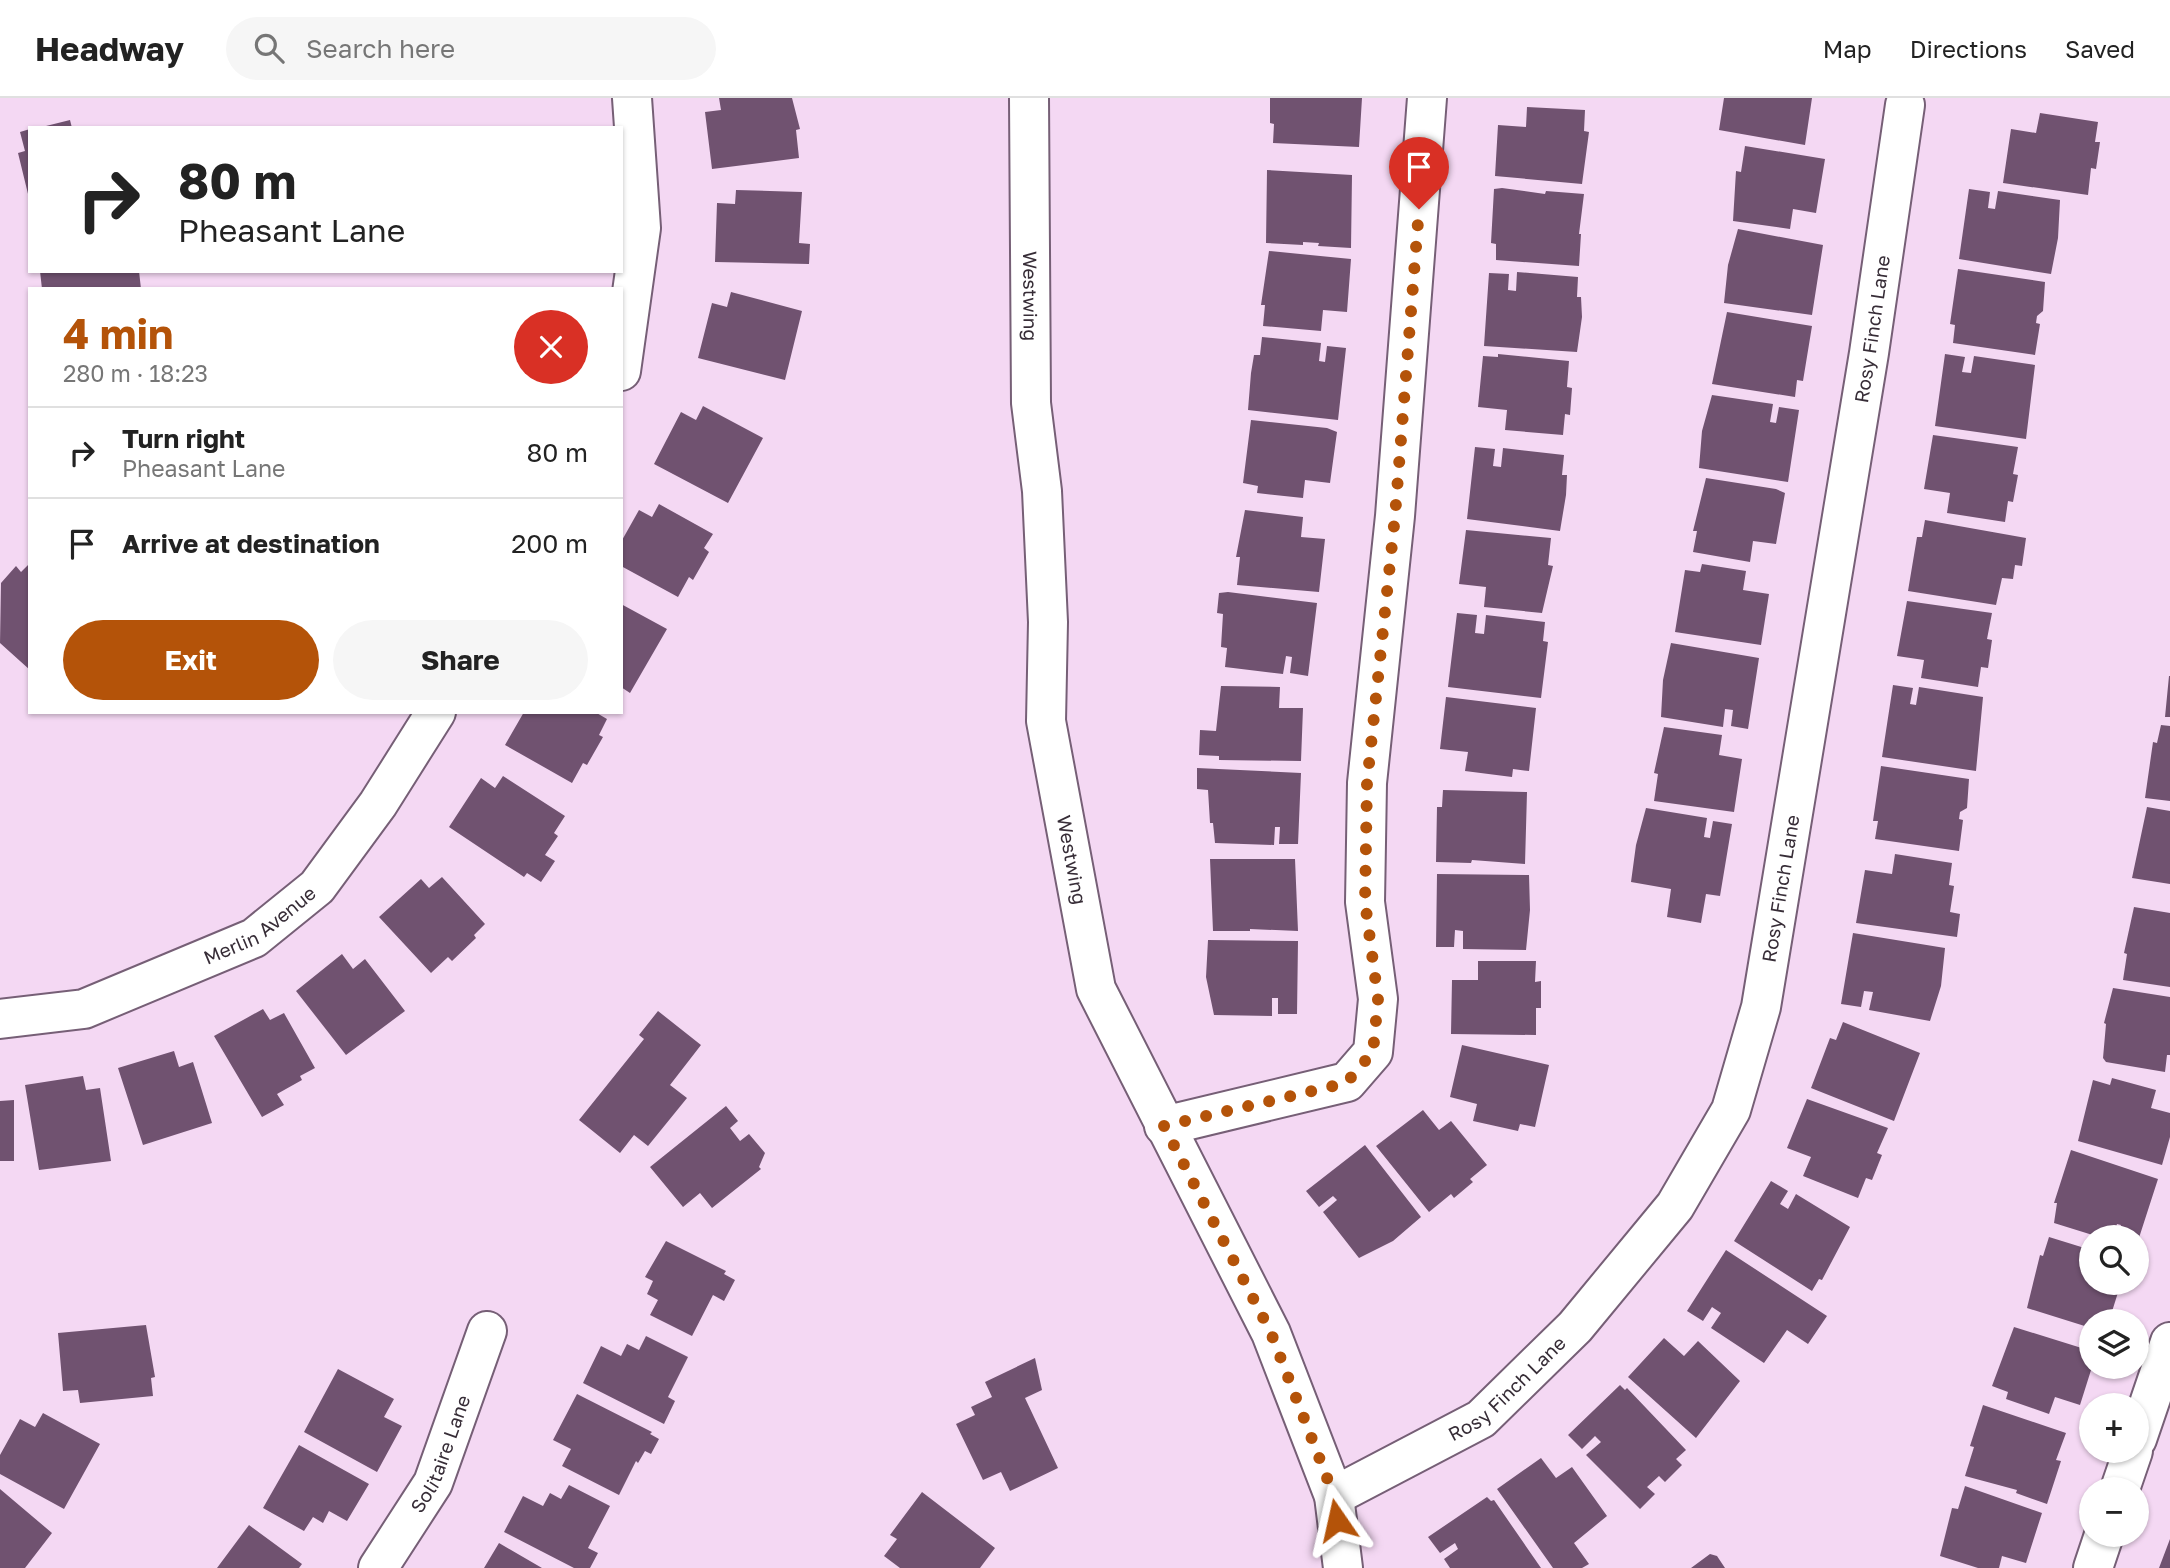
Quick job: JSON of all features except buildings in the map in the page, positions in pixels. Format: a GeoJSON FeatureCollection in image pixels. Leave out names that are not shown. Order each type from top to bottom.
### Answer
{"type":"FeatureCollection","features":[{"type":"Feature","properties":{"kind":"street"},"geometry":{"type":"LineString","coordinates":[[623,357],[641,228],[632,98]]}},
{"type":"Feature","properties":{"kind":"street","name":"Westwing"},"geometry":{"type":"LineString","coordinates":[[1029,98],[1031,403],[1042,491],[1048,622],[1046,722],[1096,989],[1271,1333],[1334,1496],[1343,1568]]}},
{"type":"Feature","properties":{"kind":"street"},"geometry":{"type":"LineString","coordinates":[[1164,1126],[1346,1083],[1373,1052],[1378,999],[1365,902],[1367,783],[1395,516],[1427,98]]}},
{"type":"Feature","properties":{"kind":"street","name":"Rosy Finch Lane"},"geometry":{"type":"LineString","coordinates":[[1334,1496],[1480,1419],[1566,1336],[1675,1206],[1731,1110],[1761,1007],[1869,353],[1905,104]]}},
{"type":"Feature","properties":{"kind":"street","name":"Merlin Avenue"},"geometry":{"type":"LineString","coordinates":[[0,1019],[84,1009],[254,939],[317,887],[378,804],[435,714]]}},
{"type":"Feature","properties":{"kind":"street","name":"Solitaire Lane"},"geometry":{"type":"LineString","coordinates":[[378,1568],[433,1483],[487,1331]]}},
{"type":"Feature","properties":{"kind":"street"},"geometry":{"type":"LineString","coordinates":[[2149,1404],[2170,1342]]}},
{"type":"Feature","properties":{"kind":"street"},"geometry":{"type":"LineString","coordinates":[[2093,1568],[2100,1547]]}},
{"type":"Feature","properties":{"kind":"route"},"geometry":{"type":"LineString","coordinates":[[1337,1520],[1334,1496],[1271,1333],[1164,1126],[1346,1083],[1373,1052],[1378,999],[1365,902],[1367,783],[1395,516],[1419,209]]}}]}
